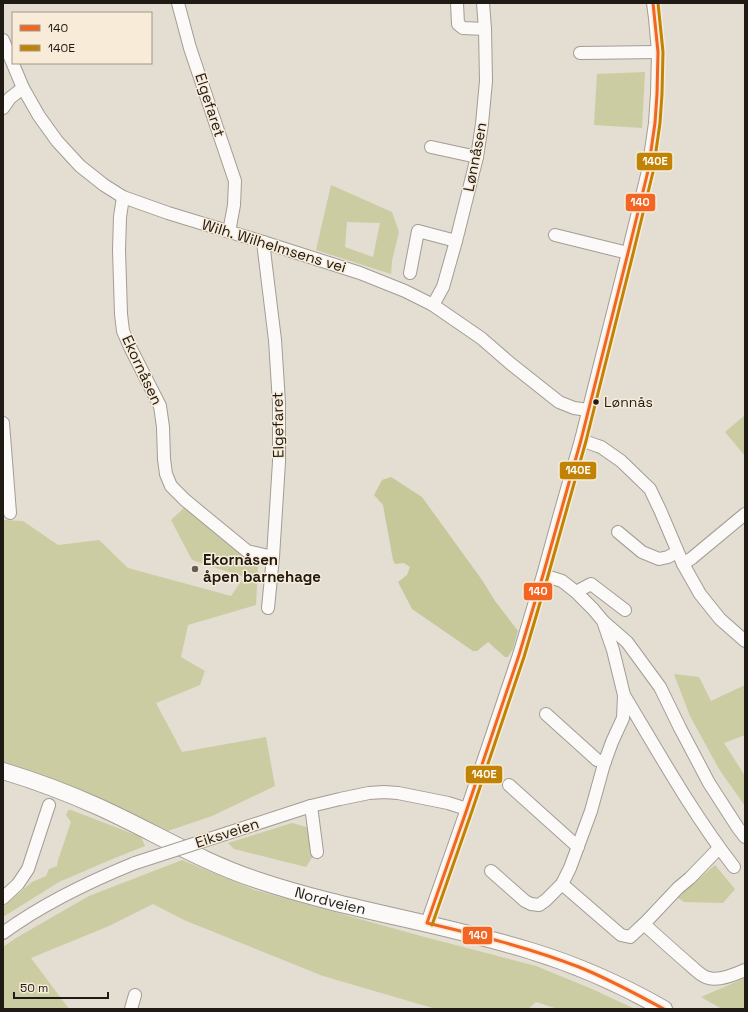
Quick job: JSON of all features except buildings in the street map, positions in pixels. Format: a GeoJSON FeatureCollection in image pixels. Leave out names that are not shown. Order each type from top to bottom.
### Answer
{"type":"FeatureCollection","features":[{"type":"Feature","properties":{"kind":"main road","name":"Nordveien"},"geometry":{"type":"LineString","coordinates":[[3,771],[37,781],[99,807],[222,867],[256,880],[325,899],[453,929],[532,951],[569,964],[614,983],[664,1009]]}},
{"type":"Feature","properties":{"kind":"street","name":"Elgefaret"},"geometry":{"type":"LineString","coordinates":[[178,3],[190,48],[235,181],[234,205],[229,232]]}},
{"type":"Feature","properties":{"kind":"street"},"geometry":{"type":"LineString","coordinates":[[457,3],[458,24],[463,28],[485,29]]}},
{"type":"Feature","properties":{"kind":"street","name":"Lønnåsen"},"geometry":{"type":"LineString","coordinates":[[434,305],[443,287],[456,241],[476,157],[482,124],[486,81],[483,3]]}},
{"type":"Feature","properties":{"kind":"street"},"geometry":{"type":"LineString","coordinates":[[428,923],[519,655],[544,575],[581,440],[628,253],[648,171],[655,123],[658,52],[653,3]]}},
{"type":"Feature","properties":{"kind":"street","name":"Wilh. Wilhelmsens vei"},"geometry":{"type":"LineString","coordinates":[[3,40],[12,62]]}},
{"type":"Feature","properties":{"kind":"street"},"geometry":{"type":"LineString","coordinates":[[580,53],[658,52]]}},
{"type":"Feature","properties":{"kind":"street","name":"Wilh. Wilhelmsens vei"},"geometry":{"type":"LineString","coordinates":[[13,64],[23,88],[39,116],[57,141],[80,166],[104,185],[123,197],[168,213],[360,273],[405,291],[434,305],[481,338],[560,402],[574,408],[588,410]]}},
{"type":"Feature","properties":{"kind":"street"},"geometry":{"type":"LineString","coordinates":[[3,108],[10,98],[23,88]]}},
{"type":"Feature","properties":{"kind":"street"},"geometry":{"type":"LineString","coordinates":[[431,147],[476,157]]}},
{"type":"Feature","properties":{"kind":"street","name":"Ekornåsen"},"geometry":{"type":"LineString","coordinates":[[123,197],[120,216],[119,250],[123,331],[160,406],[166,474],[171,486],[185,500],[247,551],[273,557]]}},
{"type":"Feature","properties":{"kind":"street"},"geometry":{"type":"LineString","coordinates":[[410,273],[418,231],[456,241]]}},
{"type":"Feature","properties":{"kind":"street"},"geometry":{"type":"LineString","coordinates":[[555,235],[628,253]]}},
{"type":"Feature","properties":{"kind":"street","name":"Elgefaret"},"geometry":{"type":"LineString","coordinates":[[263,242],[275,340],[279,403],[279,462],[268,608]]}},
{"type":"Feature","properties":{"kind":"street"},"geometry":{"type":"LineString","coordinates":[[3,423],[10,513]]}},
{"type":"Feature","properties":{"kind":"street"},"geometry":{"type":"LineString","coordinates":[[581,440],[601,447],[621,461],[650,489],[683,564],[700,594],[720,619],[745,641]]}},
{"type":"Feature","properties":{"kind":"street"},"geometry":{"type":"LineString","coordinates":[[683,564],[745,514]]}},
{"type":"Feature","properties":{"kind":"street"},"geometry":{"type":"LineString","coordinates":[[618,532],[642,552],[659,559],[668,557],[678,552]]}},
{"type":"Feature","properties":{"kind":"street"},"geometry":{"type":"LineString","coordinates":[[544,575],[562,581],[576,592],[603,621],[628,642],[660,687],[709,783],[745,837]]}},
{"type":"Feature","properties":{"kind":"street"},"geometry":{"type":"LineString","coordinates":[[576,592],[592,584],[625,610]]}},
{"type":"Feature","properties":{"kind":"street"},"geometry":{"type":"LineString","coordinates":[[491,871],[525,901],[531,904],[539,905],[562,884],[570,868],[591,811],[612,742],[623,718],[624,696],[613,650],[603,621]]}},
{"type":"Feature","properties":{"kind":"street"},"geometry":{"type":"LineString","coordinates":[[624,696],[692,808],[719,848],[734,867]]}},
{"type":"Feature","properties":{"kind":"street"},"geometry":{"type":"LineString","coordinates":[[546,714],[597,760],[605,762]]}},
{"type":"Feature","properties":{"kind":"street"},"geometry":{"type":"LineString","coordinates":[[509,785],[578,847]]}},
{"type":"Feature","properties":{"kind":"street","name":"Eiksveien"},"geometry":{"type":"LineString","coordinates":[[3,933],[45,905],[105,875],[135,863],[311,806],[369,793],[384,792],[420,797],[467,809]]}},
{"type":"Feature","properties":{"kind":"street"},"geometry":{"type":"LineString","coordinates":[[3,898],[18,884],[28,869],[49,805]]}},
{"type":"Feature","properties":{"kind":"street"},"geometry":{"type":"LineString","coordinates":[[311,806],[317,852]]}},
{"type":"Feature","properties":{"kind":"street"},"geometry":{"type":"LineString","coordinates":[[562,884],[621,935],[630,937],[719,848]]}},
{"type":"Feature","properties":{"kind":"street"},"geometry":{"type":"LineString","coordinates":[[644,924],[700,974],[708,978],[717,978],[745,970]]}},
{"type":"Feature","properties":{"kind":"street"},"geometry":{"type":"LineString","coordinates":[[131,1009],[135,995]]}},
{"type":"Feature","properties":{"kind":"green space"},"geometry":{"type":"Polygon","coordinates":[[[645,72],[642,128],[594,125],[597,74],[645,72]]]}},
{"type":"Feature","properties":{"kind":"green space"},"geometry":{"type":"Polygon","coordinates":[[[331,185],[392,212],[399,232],[392,261],[391,274],[316,250],[331,185]],[[347,222],[345,247],[373,257],[380,223],[347,222]]]}},
{"type":"Feature","properties":{"kind":"green space"},"geometry":{"type":"Polygon","coordinates":[[[745,415],[745,456],[725,432],[745,415]]]}},
{"type":"Feature","properties":{"kind":"green space"},"geometry":{"type":"Polygon","coordinates":[[[391,477],[422,497],[482,580],[495,601],[518,631],[513,649],[508,657],[505,657],[488,642],[477,651],[473,651],[412,609],[398,582],[407,575],[410,567],[404,563],[395,564],[393,560],[383,505],[374,495],[382,480],[391,477]]]}},
{"type":"Feature","properties":{"kind":"green space"},"geometry":{"type":"Polygon","coordinates":[[[184,508],[258,567],[256,605],[188,625],[181,657],[205,671],[200,685],[156,703],[182,752],[266,737],[275,786],[212,816],[168,831],[102,799],[3,762],[3,520],[23,521],[58,545],[99,540],[128,568],[231,596],[244,577],[192,560],[171,520],[184,508]]]}},
{"type":"Feature","properties":{"kind":"green space"},"geometry":{"type":"Polygon","coordinates":[[[674,674],[699,677],[711,701],[745,685],[745,735],[724,743],[745,776],[745,806],[719,769],[690,716],[674,674]]]}},
{"type":"Feature","properties":{"kind":"green space"},"geometry":{"type":"Polygon","coordinates":[[[68,810],[141,837],[145,846],[59,882],[3,917],[3,907],[32,882],[46,876],[49,869],[57,866],[71,822],[66,815],[68,810]]]}},
{"type":"Feature","properties":{"kind":"green space"},"geometry":{"type":"Polygon","coordinates":[[[292,823],[310,828],[313,856],[306,867],[234,849],[228,843],[292,823]]]}},
{"type":"Feature","properties":{"kind":"green space"},"geometry":{"type":"Polygon","coordinates":[[[182,860],[255,890],[536,966],[592,989],[635,1009],[558,1009],[536,1002],[528,1009],[436,1009],[323,976],[184,920],[153,904],[109,926],[31,958],[69,1009],[3,1009],[3,947],[89,896],[182,860]]]}},
{"type":"Feature","properties":{"kind":"green space"},"geometry":{"type":"Polygon","coordinates":[[[715,865],[735,889],[723,903],[684,902],[677,897],[715,865]]]}},
{"type":"Feature","properties":{"kind":"green space"},"geometry":{"type":"Polygon","coordinates":[[[745,978],[745,1009],[722,1009],[701,997],[745,978]]]}},
{"type":"Feature","properties":{"kind":"transit line","name":"140"},"geometry":{"type":"LineString","coordinates":[[653,3],[658,52],[655,123],[648,171],[628,253],[581,440],[543,575],[519,655],[427,923],[504,942],[560,960],[601,977],[664,1009]]}},
{"type":"Feature","properties":{"kind":"transit line","name":"140E"},"geometry":{"type":"LineString","coordinates":[[432,925],[524,657],[586,441],[633,254],[653,172],[660,123],[663,52],[658,3]]}},
{"type":"Feature","properties":{"kind":"place","name":"Lønnås"},"geometry":{"type":"Point","coordinates":[596,402]}},
{"type":"Feature","properties":{"kind":"place","name":"Ekornåsen åpen barnehage"},"geometry":{"type":"Point","coordinates":[195,569]}}]}
